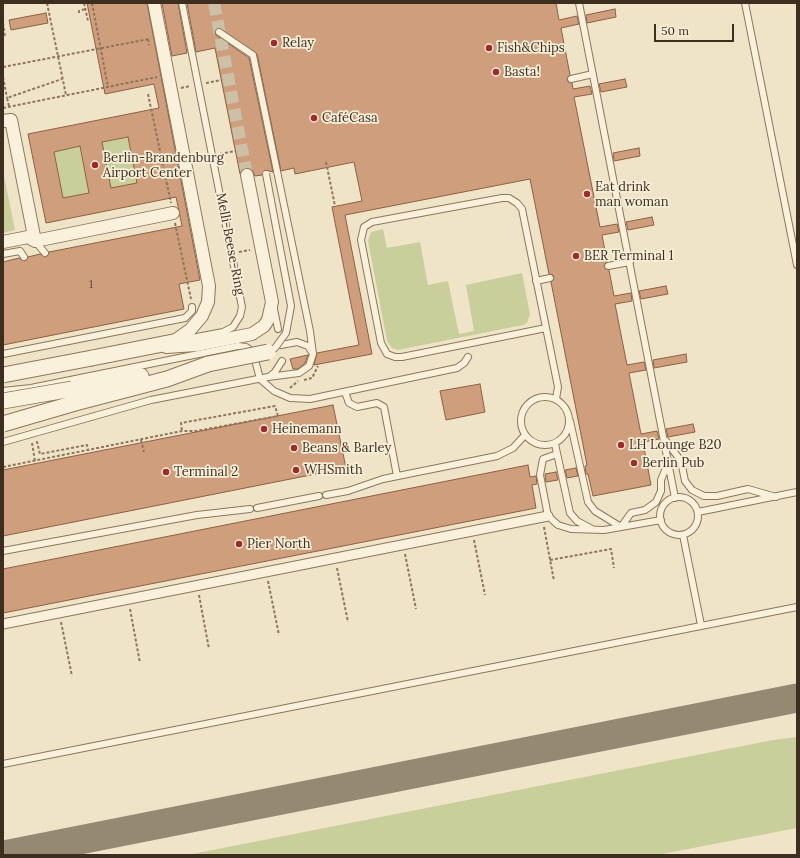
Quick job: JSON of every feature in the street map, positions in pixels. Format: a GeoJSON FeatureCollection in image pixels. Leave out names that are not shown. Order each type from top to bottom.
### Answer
{"type":"FeatureCollection","features":[{"type":"Feature","properties":{"kind":"street","name":"Melli-Beese-Ring"},"geometry":{"type":"LineString","coordinates":[[154,3],[209,286],[208,302],[202,316],[190,330],[169,344]]}},
{"type":"Feature","properties":{"kind":"street"},"geometry":{"type":"LineString","coordinates":[[3,121],[11,120],[35,241]]}},
{"type":"Feature","properties":{"kind":"street","name":"Melli-Beese-Ring"},"geometry":{"type":"LineString","coordinates":[[3,376],[139,348],[169,344],[196,345],[252,334],[264,326],[268,320],[272,302],[247,175]]}},
{"type":"Feature","properties":{"kind":"street"},"geometry":{"type":"LineString","coordinates":[[3,242],[28,237],[35,241],[173,213]]}},
{"type":"Feature","properties":{"kind":"street"},"geometry":{"type":"LineString","coordinates":[[3,402],[208,364],[275,349]]}},
{"type":"Feature","properties":{"kind":"street"},"geometry":{"type":"LineString","coordinates":[[3,424],[74,403],[167,379],[208,364]]}},
{"type":"Feature","properties":{"kind":"street"},"geometry":{"type":"LineString","coordinates":[[3,624],[545,517]]}},
{"type":"Feature","properties":{"kind":"lane","name":"Melli-Beese-Ring"},"geometry":{"type":"LineString","coordinates":[[169,344],[228,330],[237,322],[242,311],[182,3]]}},
{"type":"Feature","properties":{"kind":"lane"},"geometry":{"type":"LineString","coordinates":[[579,3],[676,498]]}},
{"type":"Feature","properties":{"kind":"lane"},"geometry":{"type":"LineString","coordinates":[[745,3],[797,264]]}},
{"type":"Feature","properties":{"kind":"lane"},"geometry":{"type":"LineString","coordinates":[[3,442],[151,400],[268,377],[299,373],[306,370],[309,366],[313,354],[253,55],[219,32]]}},
{"type":"Feature","properties":{"kind":"lane"},"geometry":{"type":"LineString","coordinates":[[571,78],[593,74]]}},
{"type":"Feature","properties":{"kind":"lane"},"geometry":{"type":"LineString","coordinates":[[266,174],[291,306],[286,333],[275,349]]}},
{"type":"Feature","properties":{"kind":"lane"},"geometry":{"type":"LineString","coordinates":[[546,328],[402,357],[395,357],[387,354],[381,343],[361,240],[364,227],[372,222],[502,198],[509,198],[517,203],[522,209],[558,387],[556,399]]}},
{"type":"Feature","properties":{"kind":"lane"},"geometry":{"type":"LineString","coordinates":[[35,241],[45,253]]}},
{"type":"Feature","properties":{"kind":"lane"},"geometry":{"type":"LineString","coordinates":[[3,254],[20,251],[24,257]]}},
{"type":"Feature","properties":{"kind":"lane"},"geometry":{"type":"LineString","coordinates":[[608,266],[630,262]]}},
{"type":"Feature","properties":{"kind":"lane"},"geometry":{"type":"LineString","coordinates":[[536,281],[550,278]]}},
{"type":"Feature","properties":{"kind":"lane"},"geometry":{"type":"LineString","coordinates":[[272,302],[278,329]]}},
{"type":"Feature","properties":{"kind":"lane"},"geometry":{"type":"LineString","coordinates":[[3,354],[185,318],[192,311],[192,307]]}},
{"type":"Feature","properties":{"kind":"lane"},"geometry":{"type":"LineString","coordinates":[[275,349],[297,342],[308,346],[313,354]]}},
{"type":"Feature","properties":{"kind":"lane"},"geometry":{"type":"LineString","coordinates":[[3,391],[31,388],[238,346],[246,347],[253,352],[260,379],[282,397],[299,400],[345,392],[457,368],[464,363],[468,357]]}},
{"type":"Feature","properties":{"kind":"lane"},"geometry":{"type":"LineString","coordinates":[[268,377],[276,372],[282,361]]}},
{"type":"Feature","properties":{"kind":"lane"},"geometry":{"type":"LineString","coordinates":[[345,392],[350,403],[357,407],[377,403],[384,407],[397,476]]}},
{"type":"Feature","properties":{"kind":"lane"},"geometry":{"type":"LineString","coordinates":[[570,421],[564,437],[555,444],[547,446],[534,443],[525,435],[521,420],[526,406],[539,398],[548,397],[556,399],[566,409],[570,421],[588,502],[595,511],[621,528]]}},
{"type":"Feature","properties":{"kind":"lane"},"geometry":{"type":"LineString","coordinates":[[326,495],[348,491],[383,479],[497,456],[513,448],[525,435]]}},
{"type":"Feature","properties":{"kind":"lane"},"geometry":{"type":"LineString","coordinates":[[665,440],[681,461],[685,481],[692,490],[704,496],[717,496],[748,489],[776,497]]}},
{"type":"Feature","properties":{"kind":"lane"},"geometry":{"type":"LineString","coordinates":[[555,444],[570,513],[577,521],[595,530]]}},
{"type":"Feature","properties":{"kind":"lane"},"geometry":{"type":"LineString","coordinates":[[557,454],[544,459],[540,475],[545,517],[558,525],[571,529],[595,530],[621,528],[661,520]]}},
{"type":"Feature","properties":{"kind":"lane"},"geometry":{"type":"LineString","coordinates":[[621,528],[631,513],[645,510],[656,502],[661,491],[661,480],[669,461]]}},
{"type":"Feature","properties":{"kind":"lane"},"geometry":{"type":"LineString","coordinates":[[698,512],[797,492]]}},
{"type":"Feature","properties":{"kind":"lane"},"geometry":{"type":"LineString","coordinates":[[257,508],[319,496]]}},
{"type":"Feature","properties":{"kind":"lane"},"geometry":{"type":"LineString","coordinates":[[676,498],[681,498],[692,502],[698,512],[698,518],[693,529],[683,534],[671,533],[663,525],[661,520],[662,508],[670,500],[676,498]]}},
{"type":"Feature","properties":{"kind":"lane"},"geometry":{"type":"LineString","coordinates":[[3,551],[198,516],[250,509]]}},
{"type":"Feature","properties":{"kind":"lane"},"geometry":{"type":"LineString","coordinates":[[683,534],[701,626]]}},
{"type":"Feature","properties":{"kind":"lane"},"geometry":{"type":"LineString","coordinates":[[3,764],[797,606]]}},
{"type":"Feature","properties":{"kind":"path"},"geometry":{"type":"LineString","coordinates":[[47,3],[66,95]]}},
{"type":"Feature","properties":{"kind":"path"},"geometry":{"type":"LineString","coordinates":[[84,3],[88,21]]}},
{"type":"Feature","properties":{"kind":"path"},"geometry":{"type":"LineString","coordinates":[[92,3],[108,87]]}},
{"type":"Feature","properties":{"kind":"path"},"geometry":{"type":"LineString","coordinates":[[79,13],[79,11],[85,9]]}},
{"type":"Feature","properties":{"kind":"path"},"geometry":{"type":"LineString","coordinates":[[3,23],[5,27],[5,37]]}},
{"type":"Feature","properties":{"kind":"path"},"geometry":{"type":"LineString","coordinates":[[3,67],[149,39],[149,45]]}},
{"type":"Feature","properties":{"kind":"path"},"geometry":{"type":"LineString","coordinates":[[3,108],[158,77]]}},
{"type":"Feature","properties":{"kind":"path"},"geometry":{"type":"LineString","coordinates":[[3,78],[9,107]]}},
{"type":"Feature","properties":{"kind":"path"},"geometry":{"type":"LineString","coordinates":[[7,98],[62,79]]}},
{"type":"Feature","properties":{"kind":"path"},"geometry":{"type":"LineString","coordinates":[[148,94],[192,307]]}},
{"type":"Feature","properties":{"kind":"path"},"geometry":{"type":"LineString","coordinates":[[212,155],[235,151]]}},
{"type":"Feature","properties":{"kind":"path"},"geometry":{"type":"LineString","coordinates":[[326,162],[335,206]]}},
{"type":"Feature","properties":{"kind":"path"},"geometry":{"type":"LineString","coordinates":[[3,467],[182,431],[196,431],[278,416],[275,406],[181,424],[182,431]]}},
{"type":"Feature","properties":{"kind":"path"},"geometry":{"type":"LineString","coordinates":[[142,440],[144,452]]}},
{"type":"Feature","properties":{"kind":"path"},"geometry":{"type":"LineString","coordinates":[[34,461],[32,443],[37,442],[40,454],[87,444],[88,451]]}},
{"type":"Feature","properties":{"kind":"path"},"geometry":{"type":"LineString","coordinates":[[545,517],[554,581]]}},
{"type":"Feature","properties":{"kind":"path"},"geometry":{"type":"LineString","coordinates":[[472,531],[485,595]]}},
{"type":"Feature","properties":{"kind":"path"},"geometry":{"type":"LineString","coordinates":[[403,545],[416,609]]}},
{"type":"Feature","properties":{"kind":"path"},"geometry":{"type":"LineString","coordinates":[[550,560],[611,549],[614,568]]}},
{"type":"Feature","properties":{"kind":"path"},"geometry":{"type":"LineString","coordinates":[[335,558],[348,622]]}},
{"type":"Feature","properties":{"kind":"path"},"geometry":{"type":"LineString","coordinates":[[267,572],[279,635]]}},
{"type":"Feature","properties":{"kind":"path"},"geometry":{"type":"LineString","coordinates":[[197,586],[209,649]]}},
{"type":"Feature","properties":{"kind":"path"},"geometry":{"type":"LineString","coordinates":[[128,600],[140,663]]}},
{"type":"Feature","properties":{"kind":"path"},"geometry":{"type":"LineString","coordinates":[[59,613],[72,676]]}},
{"type":"Feature","properties":{"kind":"green space"},"geometry":{"type":"Polygon","coordinates":[[[128,137],[137,183],[111,189],[102,142],[128,137]]]}},
{"type":"Feature","properties":{"kind":"green space"},"geometry":{"type":"Polygon","coordinates":[[[80,146],[89,193],[63,198],[54,152],[80,146]]]}},
{"type":"Feature","properties":{"kind":"green space"},"geometry":{"type":"Polygon","coordinates":[[[3,171],[15,230],[3,233],[3,171]]]}},
{"type":"Feature","properties":{"kind":"green space"},"geometry":{"type":"Polygon","coordinates":[[[383,229],[387,248],[420,242],[428,285],[448,281],[459,334],[474,331],[466,285],[522,273],[530,314],[527,323],[398,350],[392,348],[387,341],[368,241],[371,232],[383,229]]]}},
{"type":"Feature","properties":{"kind":"green space"},"geometry":{"type":"Polygon","coordinates":[[[797,737],[797,828],[657,855],[187,855],[773,740],[797,737]]]}},
{"type":"Feature","properties":{"kind":"building"},"geometry":{"type":"Polygon","coordinates":[[[87,3],[147,3],[200,280],[179,284],[184,309],[3,345],[3,262],[19,258],[25,261],[28,257],[40,254],[46,257],[49,252],[182,226],[176,197],[46,223],[28,134],[159,108],[154,84],[105,94],[87,3]],[[128,137],[102,142],[111,188],[137,183],[128,137]],[[80,146],[54,152],[63,198],[89,193],[80,146]]]}},
{"type":"Feature","properties":{"kind":"building"},"geometry":{"type":"Polygon","coordinates":[[[162,3],[178,3],[187,53],[172,56],[162,3]]]}},
{"type":"Feature","properties":{"kind":"building","name":"BER Terminal 1"},"geometry":{"type":"Polygon","coordinates":[[[187,3],[556,3],[559,20],[577,16],[579,24],[561,28],[570,75],[567,80],[572,83],[573,89],[590,86],[592,94],[574,97],[600,227],[617,224],[619,232],[602,235],[607,262],[604,266],[609,270],[614,296],[631,293],[632,301],[615,304],[627,365],[644,362],[646,370],[629,373],[641,434],[657,431],[659,439],[643,442],[651,485],[593,496],[588,474],[586,474],[585,466],[587,465],[551,282],[554,277],[553,275],[549,274],[530,179],[345,215],[372,354],[314,365],[317,353],[359,345],[332,207],[362,201],[354,162],[295,174],[294,168],[281,171],[257,54],[219,28],[215,31],[216,35],[249,58],[273,172],[265,170],[262,175],[255,176],[252,170],[246,168],[242,170],[240,174],[215,48],[196,52],[187,3]]]}},
{"type":"Feature","properties":{"kind":"building"},"geometry":{"type":"Polygon","coordinates":[[[615,9],[616,17],[587,23],[586,15],[615,9]]]}},
{"type":"Feature","properties":{"kind":"building"},"geometry":{"type":"Polygon","coordinates":[[[46,13],[48,23],[11,30],[9,20],[46,13]]]}},
{"type":"Feature","properties":{"kind":"building"},"geometry":{"type":"Polygon","coordinates":[[[625,79],[627,87],[601,92],[599,84],[625,79]]]}},
{"type":"Feature","properties":{"kind":"building"},"geometry":{"type":"Polygon","coordinates":[[[639,148],[640,156],[614,161],[613,153],[639,148]]]}},
{"type":"Feature","properties":{"kind":"building"},"geometry":{"type":"Polygon","coordinates":[[[652,217],[654,225],[628,230],[626,222],[652,217]]]}},
{"type":"Feature","properties":{"kind":"building"},"geometry":{"type":"Polygon","coordinates":[[[666,286],[668,294],[641,299],[639,291],[666,286]]]}},
{"type":"Feature","properties":{"kind":"building"},"geometry":{"type":"Polygon","coordinates":[[[686,354],[687,362],[654,368],[653,360],[686,354]]]}},
{"type":"Feature","properties":{"kind":"building"},"geometry":{"type":"Polygon","coordinates":[[[308,355],[305,363],[298,369],[293,369],[290,359],[308,355]]]}},
{"type":"Feature","properties":{"kind":"building"},"geometry":{"type":"Polygon","coordinates":[[[480,384],[485,412],[446,420],[440,391],[480,384]]]}},
{"type":"Feature","properties":{"kind":"building","name":"Terminal 2"},"geometry":{"type":"Polygon","coordinates":[[[333,405],[346,468],[3,536],[3,470],[333,405]]]}},
{"type":"Feature","properties":{"kind":"building"},"geometry":{"type":"Polygon","coordinates":[[[693,424],[695,432],[668,437],[666,429],[693,424]]]}},
{"type":"Feature","properties":{"kind":"building","name":"Pier North"},"geometry":{"type":"Polygon","coordinates":[[[528,465],[530,477],[536,476],[537,484],[532,485],[536,508],[3,613],[3,569],[528,465]]]}},
{"type":"Feature","properties":{"kind":"building"},"geometry":{"type":"Polygon","coordinates":[[[576,468],[578,476],[567,478],[565,470],[576,468]]]}},
{"type":"Feature","properties":{"kind":"building"},"geometry":{"type":"Polygon","coordinates":[[[556,472],[558,480],[546,482],[545,474],[556,472]]]}},
{"type":"Feature","properties":{"kind":"taxiway"},"geometry":{"type":"LineString","coordinates":[[4,855],[797,698]]}},
{"type":"Feature","properties":{"kind":"tunnel"},"geometry":{"type":"LineString","coordinates":[[214,3],[247,175]]}},
{"type":"Feature","properties":{"kind":"place","name":"Relay"},"geometry":{"type":"Point","coordinates":[274,43]}},
{"type":"Feature","properties":{"kind":"place","name":"Fish&Chips"},"geometry":{"type":"Point","coordinates":[489,48]}},
{"type":"Feature","properties":{"kind":"place","name":"Basta!"},"geometry":{"type":"Point","coordinates":[496,72]}},
{"type":"Feature","properties":{"kind":"place","name":"CaféCasa"},"geometry":{"type":"Point","coordinates":[314,118]}},
{"type":"Feature","properties":{"kind":"place","name":"Berlin-Brandenburg Airport Center"},"geometry":{"type":"Point","coordinates":[95,165]}},
{"type":"Feature","properties":{"kind":"place","name":"Eat drink man woman"},"geometry":{"type":"Point","coordinates":[587,194]}},
{"type":"Feature","properties":{"kind":"place","name":"BER Terminal 1"},"geometry":{"type":"Point","coordinates":[576,256]}},
{"type":"Feature","properties":{"kind":"place","name":"Heinemann"},"geometry":{"type":"Point","coordinates":[264,429]}},
{"type":"Feature","properties":{"kind":"place","name":"LH Lounge B20"},"geometry":{"type":"Point","coordinates":[621,445]}},
{"type":"Feature","properties":{"kind":"place","name":"Beans & Barley"},"geometry":{"type":"Point","coordinates":[294,448]}},
{"type":"Feature","properties":{"kind":"place","name":"Berlin Pub"},"geometry":{"type":"Point","coordinates":[634,463]}},
{"type":"Feature","properties":{"kind":"place","name":"WHSmith"},"geometry":{"type":"Point","coordinates":[296,470]}},
{"type":"Feature","properties":{"kind":"place","name":"Terminal 2"},"geometry":{"type":"Point","coordinates":[166,472]}},
{"type":"Feature","properties":{"kind":"place","name":"Pier North"},"geometry":{"type":"Point","coordinates":[239,544]}}]}
